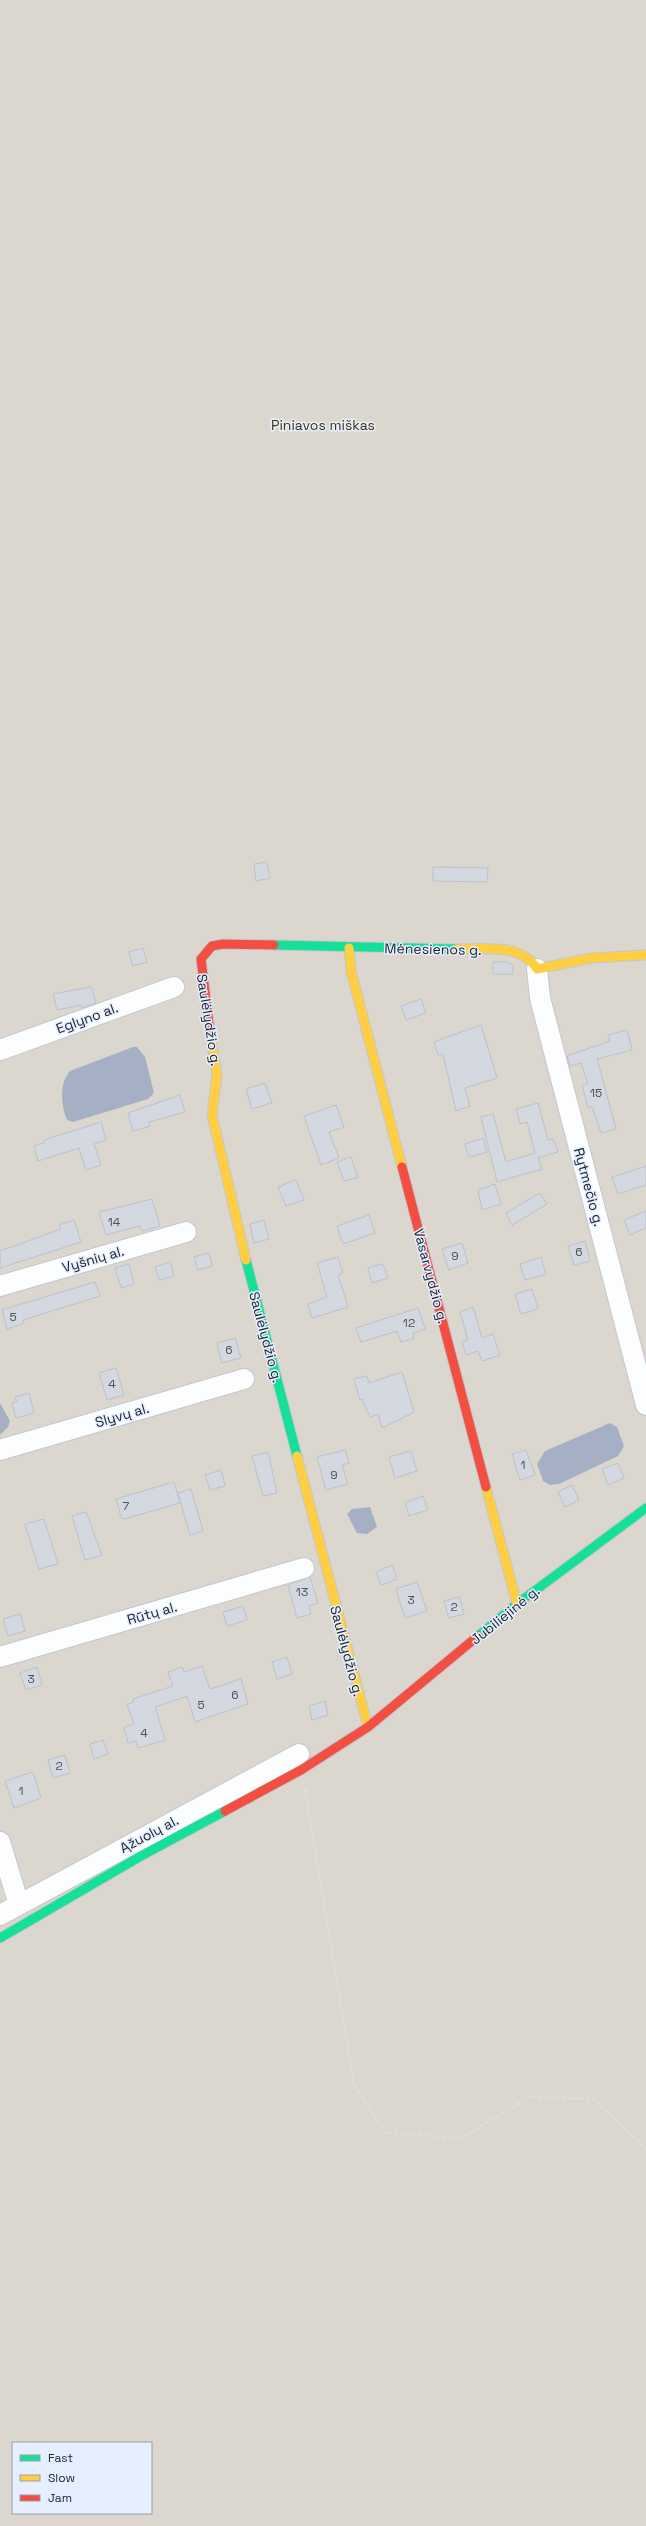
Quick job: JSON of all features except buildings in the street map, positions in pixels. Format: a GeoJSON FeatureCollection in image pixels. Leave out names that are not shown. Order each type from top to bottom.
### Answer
{"type":"FeatureCollection","features":[{"type":"Feature","properties":{"kind":"street","name":"Mėnesienos g."},"geometry":{"type":"LineString","coordinates":[[212,946],[223,944],[348,948],[510,950],[532,960],[537,969]]}},
{"type":"Feature","properties":{"kind":"street","name":"Saulėlydžio g."},"geometry":{"type":"LineString","coordinates":[[212,946],[201,959],[201,969],[217,1075],[212,1115],[215,1133],[368,1727]]}},
{"type":"Feature","properties":{"kind":"street","name":"Vasarvydžio g."},"geometry":{"type":"LineString","coordinates":[[348,948],[351,971],[517,1604]]}},
{"type":"Feature","properties":{"kind":"street"},"geometry":{"type":"LineString","coordinates":[[537,969],[585,957],[621,954],[646,955]]}},
{"type":"Feature","properties":{"kind":"street","name":"Rytmečio g."},"geometry":{"type":"LineString","coordinates":[[537,969],[540,998],[646,1405]]}},
{"type":"Feature","properties":{"kind":"street","name":"Eglyno al."},"geometry":{"type":"LineString","coordinates":[[0,1050],[174,987]]}},
{"type":"Feature","properties":{"kind":"street","name":"Vyšnių al."},"geometry":{"type":"LineString","coordinates":[[0,1286],[186,1232]]}},
{"type":"Feature","properties":{"kind":"street","name":"Slyvų al."},"geometry":{"type":"LineString","coordinates":[[0,1450],[244,1380]]}},
{"type":"Feature","properties":{"kind":"street","name":"Jubiliejinė g."},"geometry":{"type":"LineString","coordinates":[[0,1938],[300,1762],[368,1727],[517,1604],[646,1508]]}},
{"type":"Feature","properties":{"kind":"street","name":"Rūtų al."},"geometry":{"type":"LineString","coordinates":[[0,1657],[304,1568]]}},
{"type":"Feature","properties":{"kind":"street","name":"Ąžuolų al."},"geometry":{"type":"LineString","coordinates":[[0,1915],[300,1762]]}},
{"type":"Feature","properties":{"kind":"street"},"geometry":{"type":"LineString","coordinates":[[0,1842],[19,1905]]}},
{"type":"Feature","properties":{"kind":"path"},"geometry":{"type":"LineString","coordinates":[[300,1762],[354,2084],[385,2133],[462,2138],[529,2097],[594,2099],[646,2149]]}},
{"type":"Feature","properties":{"kind":"green space","name":"Piniavos miškas"},"geometry":{"type":"Polygon","coordinates":[[[0,0],[646,0],[646,2526],[0,2526],[0,0]]]}},
{"type":"Feature","properties":{"kind":"water"},"geometry":{"type":"Polygon","coordinates":[[[133,1047],[137,1047],[145,1057],[154,1093],[148,1099],[73,1122],[67,1120],[63,1108],[62,1095],[66,1076],[70,1071],[133,1047]]]}},
{"type":"Feature","properties":{"kind":"water"},"geometry":{"type":"Polygon","coordinates":[[[0,1403],[10,1421],[8,1427],[0,1435],[0,1403]]]}},
{"type":"Feature","properties":{"kind":"water"},"geometry":{"type":"Polygon","coordinates":[[[610,1423],[617,1427],[624,1446],[618,1456],[559,1484],[550,1485],[543,1481],[537,1464],[545,1451],[610,1423]]]}},
{"type":"Feature","properties":{"kind":"water"},"geometry":{"type":"Polygon","coordinates":[[[370,1507],[377,1527],[367,1534],[357,1533],[347,1514],[352,1509],[370,1507]]]}},
{"type":"Feature","properties":{"kind":"traffic: fast"},"geometry":{"type":"LineString","coordinates":[[274,945],[457,949]]}},
{"type":"Feature","properties":{"kind":"traffic: fast"},"geometry":{"type":"LineString","coordinates":[[246,1260],[297,1456]]}},
{"type":"Feature","properties":{"kind":"traffic: fast"},"geometry":{"type":"LineString","coordinates":[[478,1636],[517,1604],[646,1508]]}},
{"type":"Feature","properties":{"kind":"traffic: fast"},"geometry":{"type":"LineString","coordinates":[[0,1938],[141,1856],[225,1811]]}},
{"type":"Feature","properties":{"kind":"traffic: slow"},"geometry":{"type":"LineString","coordinates":[[349,948],[351,971],[402,1167]]}},
{"type":"Feature","properties":{"kind":"traffic: slow"},"geometry":{"type":"LineString","coordinates":[[457,949],[490,948],[512,951],[522,955],[537,969],[591,958],[646,955]]}},
{"type":"Feature","properties":{"kind":"traffic: slow"},"geometry":{"type":"LineString","coordinates":[[210,1032],[217,1075],[212,1115],[246,1260]]}},
{"type":"Feature","properties":{"kind":"traffic: slow"},"geometry":{"type":"LineString","coordinates":[[297,1456],[368,1727]]}},
{"type":"Feature","properties":{"kind":"traffic: slow"},"geometry":{"type":"LineString","coordinates":[[486,1487],[517,1604]]}},
{"type":"Feature","properties":{"kind":"traffic: jam"},"geometry":{"type":"LineString","coordinates":[[210,1032],[201,959],[212,946],[223,944],[274,945]]}},
{"type":"Feature","properties":{"kind":"traffic: jam"},"geometry":{"type":"LineString","coordinates":[[402,1167],[486,1487]]}},
{"type":"Feature","properties":{"kind":"traffic: jam"},"geometry":{"type":"LineString","coordinates":[[225,1811],[301,1770],[368,1727],[478,1636]]}}]}
